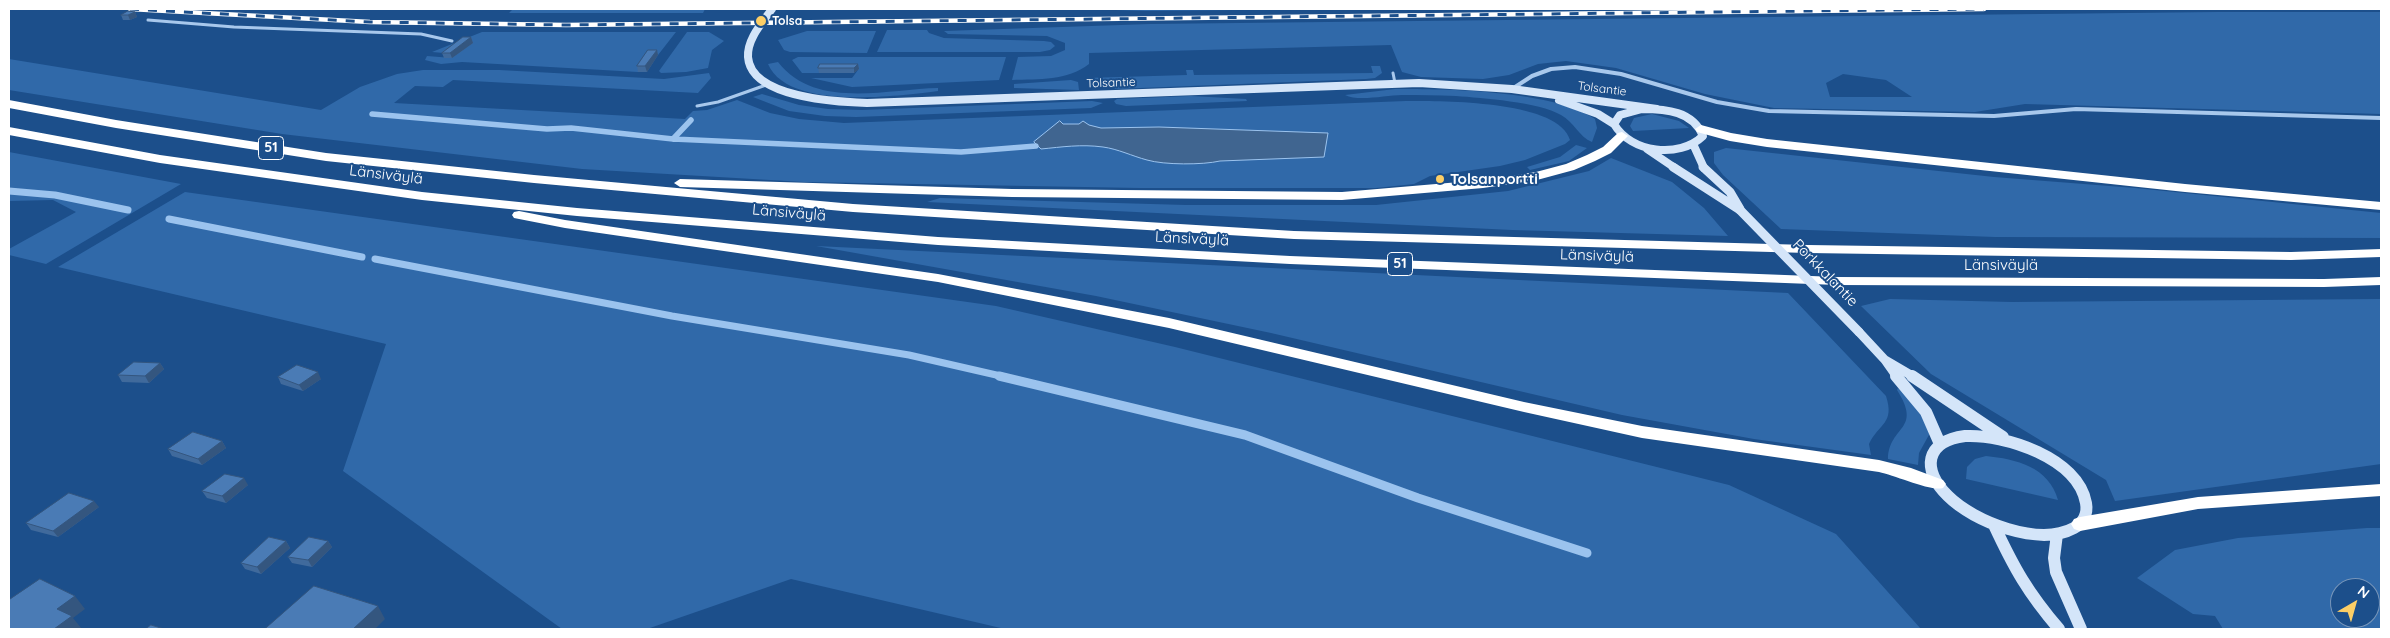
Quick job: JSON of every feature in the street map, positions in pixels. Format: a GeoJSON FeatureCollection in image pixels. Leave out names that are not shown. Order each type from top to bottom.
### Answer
{"type":"FeatureCollection","features":[{"type":"Feature","properties":{"kind":"highway","name":"Länsiväylä"},"geometry":{"type":"LineString","coordinates":[[9,104],[116,124],[326,157],[534,179],[853,208],[1294,235],[1838,249],[2290,256],[2381,253]]}},
{"type":"Feature","properties":{"kind":"highway"},"geometry":{"type":"LineString","coordinates":[[1701,129],[1730,137],[1767,143],[2185,188],[2381,206]]}},
{"type":"Feature","properties":{"kind":"highway","name":"Länsiväylä"},"geometry":{"type":"LineString","coordinates":[[9,131],[160,159],[422,196],[577,212],[938,241],[1310,261],[1837,281],[2304,283],[2381,281]]}},
{"type":"Feature","properties":{"kind":"highway"},"geometry":{"type":"LineString","coordinates":[[534,179],[1012,193],[1342,196],[1483,184],[1536,176],[1570,167],[1591,158],[1607,150],[1622,136]]}},
{"type":"Feature","properties":{"kind":"highway"},"geometry":{"type":"LineString","coordinates":[[422,196],[565,224],[938,278],[1169,324],[1299,353],[1384,375],[1633,430],[1879,466],[1905,472],[1937,484]]}},
{"type":"Feature","properties":{"kind":"highway"},"geometry":{"type":"LineString","coordinates":[[2080,524],[2198,503],[2381,490]]}},
{"type":"Feature","properties":{"kind":"street","name":"Tolsantie"},"geometry":{"type":"LineString","coordinates":[[771,9],[754,35],[747,57],[753,71],[768,84],[804,97],[833,102],[867,103],[1396,83],[1512,89],[1544,95],[1625,103],[1657,109]]}},
{"type":"Feature","properties":{"kind":"street"},"geometry":{"type":"LineString","coordinates":[[1512,89],[1532,76],[1551,69],[1575,67],[1621,74],[1717,102],[1769,111],[1994,116],[2046,110],[2076,109],[2381,118]]}},
{"type":"Feature","properties":{"kind":"street","name":"Tolsantie"},"geometry":{"type":"LineString","coordinates":[[1544,95],[1598,114],[1614,124]]}},
{"type":"Feature","properties":{"kind":"street"},"geometry":{"type":"LineString","coordinates":[[1657,109],[1680,114],[1692,120],[1701,129],[1703,136],[1694,146],[1672,150],[1641,145],[1622,136],[1614,124],[1616,118],[1630,110],[1657,109]]}},
{"type":"Feature","properties":{"kind":"street","name":"Porkkalantie"},"geometry":{"type":"LineString","coordinates":[[1641,145],[1740,210],[1885,360],[1904,388],[1926,412],[1940,444]]}},
{"type":"Feature","properties":{"kind":"street","name":"Porkkalantie"},"geometry":{"type":"LineString","coordinates":[[1694,146],[1703,167],[1730,192],[1740,210]]}},
{"type":"Feature","properties":{"kind":"street","name":"Porkkalantie"},"geometry":{"type":"LineString","coordinates":[[1885,360],[1934,389],[2007,440]]}},
{"type":"Feature","properties":{"kind":"street"},"geometry":{"type":"LineString","coordinates":[[1980,436],[2007,440],[2033,449],[2056,462],[2074,478],[2085,495],[2087,511],[2080,524],[2057,534],[2016,531],[1994,524],[1964,509],[1937,484],[1930,468],[1931,454],[1940,444],[1957,437],[1980,436]]}},
{"type":"Feature","properties":{"kind":"street"},"geometry":{"type":"LineString","coordinates":[[1994,524],[2015,570],[2032,597],[2058,629]]}},
{"type":"Feature","properties":{"kind":"street"},"geometry":{"type":"LineString","coordinates":[[2057,534],[2054,558],[2056,572],[2080,629]]}},
{"type":"Feature","properties":{"kind":"lane"},"geometry":{"type":"LineString","coordinates":[[148,20],[234,28],[421,34],[452,41]]}},
{"type":"Feature","properties":{"kind":"lane"},"geometry":{"type":"LineString","coordinates":[[1392,73],[1396,83]]}},
{"type":"Feature","properties":{"kind":"lane"},"geometry":{"type":"LineString","coordinates":[[697,106],[718,102],[768,84]]}},
{"type":"Feature","properties":{"kind":"shaded area"},"geometry":{"type":"Polygon","coordinates":[[[513,9],[705,9],[703,13],[509,13],[513,9]]]}},
{"type":"Feature","properties":{"kind":"shaded area"},"geometry":{"type":"Polygon","coordinates":[[[1085,9],[1332,9],[1146,11],[1085,9]]]}},
{"type":"Feature","properties":{"kind":"shaded area"},"geometry":{"type":"Polygon","coordinates":[[[2217,12],[2381,12],[2381,114],[2025,104],[1975,112],[1774,108],[1705,94],[1616,68],[1566,61],[1538,64],[1509,75],[1483,79],[1421,77],[1402,72],[1391,45],[1089,53],[1089,64],[1071,74],[1052,78],[1012,80],[1018,57],[1051,56],[1065,50],[1065,43],[1047,36],[948,34],[944,31],[1150,24],[2217,12]],[[1843,74],[1826,83],[1830,97],[1912,97],[1886,80],[1843,74]]]}},
{"type":"Feature","properties":{"kind":"shaded area"},"geometry":{"type":"Polygon","coordinates":[[[887,30],[927,30],[929,33],[944,38],[1044,41],[1051,42],[1055,46],[1050,50],[1040,52],[877,52],[887,30]]]}},
{"type":"Feature","properties":{"kind":"shaded area"},"geometry":{"type":"Polygon","coordinates":[[[807,31],[876,31],[867,53],[790,52],[784,50],[778,40],[807,31]]]}},
{"type":"Feature","properties":{"kind":"shaded area"},"geometry":{"type":"Polygon","coordinates":[[[482,32],[676,32],[658,55],[649,55],[638,72],[462,62],[441,64],[425,60],[427,56],[452,58],[444,53],[432,52],[482,32]]]}},
{"type":"Feature","properties":{"kind":"shaded area"},"geometry":{"type":"Polygon","coordinates":[[[687,32],[709,32],[724,41],[712,50],[708,68],[686,72],[661,73],[659,71],[687,32]]]}},
{"type":"Feature","properties":{"kind":"shaded area"},"geometry":{"type":"Polygon","coordinates":[[[798,57],[1006,57],[999,80],[852,87],[811,78],[852,78],[858,70],[821,69],[819,73],[802,73],[792,60],[798,57]]]}},
{"type":"Feature","properties":{"kind":"shaded area"},"geometry":{"type":"Polygon","coordinates":[[[9,59],[321,110],[360,87],[397,74],[423,70],[499,70],[664,79],[709,73],[711,78],[698,93],[453,80],[443,87],[415,86],[394,103],[685,119],[693,111],[707,110],[737,100],[770,113],[799,119],[844,123],[1445,101],[1523,110],[1545,117],[1561,127],[1570,140],[1565,144],[1525,160],[1500,166],[1430,176],[1414,184],[1376,188],[1140,188],[804,182],[582,169],[282,134],[9,90],[9,59]]]}},
{"type":"Feature","properties":{"kind":"shaded area"},"geometry":{"type":"Polygon","coordinates":[[[778,62],[793,77],[811,86],[831,92],[875,93],[938,88],[938,91],[872,97],[820,95],[797,89],[779,79],[768,64],[778,62]]]}},
{"type":"Feature","properties":{"kind":"shaded area"},"geometry":{"type":"Polygon","coordinates":[[[1371,66],[1380,66],[1382,73],[1375,78],[1366,79],[1115,89],[1112,84],[1089,83],[1087,78],[1187,75],[1186,70],[1193,70],[1194,75],[1373,73],[1371,66]]]}},
{"type":"Feature","properties":{"kind":"shaded area"},"geometry":{"type":"Polygon","coordinates":[[[1071,80],[1078,82],[1079,90],[1014,88],[1014,84],[1071,80]]]}},
{"type":"Feature","properties":{"kind":"shaded area"},"geometry":{"type":"Polygon","coordinates":[[[1395,89],[1498,93],[1552,102],[1576,109],[1595,119],[1597,128],[1592,142],[1587,140],[1570,121],[1561,115],[1539,107],[1510,101],[1449,96],[1402,95],[1358,98],[1345,95],[1395,89]]]}},
{"type":"Feature","properties":{"kind":"shaded area"},"geometry":{"type":"Polygon","coordinates":[[[762,94],[799,105],[828,109],[862,110],[1092,101],[1103,103],[1091,108],[856,117],[825,116],[789,111],[753,97],[762,94]]]}},
{"type":"Feature","properties":{"kind":"shaded area"},"geometry":{"type":"Polygon","coordinates":[[[1191,96],[1246,99],[1247,101],[1126,106],[1116,104],[1114,101],[1117,99],[1191,96]]]}},
{"type":"Feature","properties":{"kind":"shaded area"},"geometry":{"type":"Polygon","coordinates":[[[1652,114],[1679,121],[1689,128],[1633,131],[1630,126],[1634,118],[1652,114]]]}},
{"type":"Feature","properties":{"kind":"shaded area"},"geometry":{"type":"Polygon","coordinates":[[[1060,121],[1063,124],[1079,124],[1083,121],[1089,125],[1101,128],[1159,127],[1328,133],[1324,157],[1173,164],[1154,162],[1114,149],[1095,146],[1041,149],[1034,142],[1060,121]]]}},
{"type":"Feature","properties":{"kind":"shaded area"},"geometry":{"type":"Polygon","coordinates":[[[1576,145],[1587,148],[1569,161],[1530,170],[1527,167],[1560,157],[1576,145]]]}},
{"type":"Feature","properties":{"kind":"shaded area"},"geometry":{"type":"Polygon","coordinates":[[[1726,148],[1994,177],[2135,188],[2381,213],[2381,238],[1995,237],[1781,229],[1723,175],[1714,163],[1714,152],[1726,148]]]}},
{"type":"Feature","properties":{"kind":"shaded area"},"geometry":{"type":"Polygon","coordinates":[[[9,152],[181,184],[46,264],[9,255],[9,249],[76,212],[53,200],[9,201],[9,152]]]}},
{"type":"Feature","properties":{"kind":"shaded area"},"geometry":{"type":"Polygon","coordinates":[[[1611,158],[1672,182],[1704,208],[1728,236],[1512,230],[927,202],[940,198],[1186,205],[1376,205],[1508,191],[1589,171],[1611,158]]]}},
{"type":"Feature","properties":{"kind":"shaded area"},"geometry":{"type":"Polygon","coordinates":[[[185,192],[996,306],[1175,347],[1729,485],[1836,534],[1921,629],[1005,629],[791,579],[647,629],[562,629],[343,471],[386,344],[58,267],[185,192]]]}},
{"type":"Feature","properties":{"kind":"shaded area"},"geometry":{"type":"Polygon","coordinates":[[[816,246],[1788,293],[1886,396],[1889,412],[1885,423],[1869,444],[1871,455],[1754,439],[1622,415],[1271,333],[1096,296],[816,246]]]}},
{"type":"Feature","properties":{"kind":"shaded area"},"geometry":{"type":"Polygon","coordinates":[[[1890,299],[2012,302],[2381,299],[2381,464],[2115,501],[2106,480],[1931,374],[1861,306],[1890,299]]]}},
{"type":"Feature","properties":{"kind":"shaded area"},"geometry":{"type":"Polygon","coordinates":[[[1898,388],[1923,411],[1930,433],[1919,453],[1918,465],[1888,459],[1893,440],[1906,421],[1907,413],[1897,390],[1898,388]]]}},
{"type":"Feature","properties":{"kind":"shaded area"},"geometry":{"type":"Polygon","coordinates":[[[1986,456],[2020,463],[2039,472],[2054,489],[2058,500],[1966,479],[1967,467],[1975,459],[1986,456]]]}},
{"type":"Feature","properties":{"kind":"shaded area"},"geometry":{"type":"Polygon","coordinates":[[[2381,528],[2381,629],[2223,629],[2215,616],[2193,614],[2137,578],[2175,550],[2238,538],[2381,528]]]}},
{"type":"Feature","properties":{"kind":"building"},"geometry":{"type":"Polygon","coordinates":[[[128,11],[135,12],[121,15],[128,11]]]}},
{"type":"Feature","properties":{"kind":"building"},"geometry":{"type":"Polygon","coordinates":[[[463,37],[471,37],[450,53],[442,53],[463,37]]]}},
{"type":"Feature","properties":{"kind":"building"},"geometry":{"type":"Polygon","coordinates":[[[648,50],[657,50],[645,66],[637,66],[648,50]]]}},
{"type":"Feature","properties":{"kind":"building"},"geometry":{"type":"Polygon","coordinates":[[[820,64],[858,64],[854,68],[818,68],[820,64]]]}},
{"type":"Feature","properties":{"kind":"building"},"geometry":{"type":"Polygon","coordinates":[[[134,362],[160,363],[145,376],[118,375],[134,362]]]}},
{"type":"Feature","properties":{"kind":"building"},"geometry":{"type":"Polygon","coordinates":[[[297,365],[318,372],[299,385],[278,377],[297,365]]]}},
{"type":"Feature","properties":{"kind":"building"},"geometry":{"type":"Polygon","coordinates":[[[193,432],[222,441],[198,459],[168,449],[193,432]]]}},
{"type":"Feature","properties":{"kind":"building"},"geometry":{"type":"Polygon","coordinates":[[[225,474],[244,478],[222,496],[202,491],[225,474]]]}},
{"type":"Feature","properties":{"kind":"building"},"geometry":{"type":"Polygon","coordinates":[[[69,493],[94,501],[53,531],[26,523],[69,493]]]}},
{"type":"Feature","properties":{"kind":"building"},"geometry":{"type":"Polygon","coordinates":[[[269,537],[286,541],[257,567],[241,563],[269,537]]]}},
{"type":"Feature","properties":{"kind":"building"},"geometry":{"type":"Polygon","coordinates":[[[309,537],[328,541],[308,560],[288,557],[309,537]]]}},
{"type":"Feature","properties":{"kind":"building"},"geometry":{"type":"Polygon","coordinates":[[[40,579],[75,596],[57,609],[72,616],[54,629],[9,629],[9,600],[40,579]]]}},
{"type":"Feature","properties":{"kind":"building"},"geometry":{"type":"Polygon","coordinates":[[[314,586],[378,606],[353,629],[265,629],[314,586]]]}},
{"type":"Feature","properties":{"kind":"building"},"geometry":{"type":"Polygon","coordinates":[[[151,625],[164,629],[146,629],[151,625]]]}},
{"type":"Feature","properties":{"kind":"waterway"},"geometry":{"type":"LineString","coordinates":[[372,114],[547,129],[571,128],[673,139]]}},
{"type":"Feature","properties":{"kind":"waterway"},"geometry":{"type":"LineString","coordinates":[[673,139],[691,120]]}},
{"type":"Feature","properties":{"kind":"waterway"},"geometry":{"type":"LineString","coordinates":[[673,139],[961,152],[1036,146]]}},
{"type":"Feature","properties":{"kind":"waterway"},"geometry":{"type":"LineString","coordinates":[[9,191],[55,195],[128,210]]}},
{"type":"Feature","properties":{"kind":"waterway"},"geometry":{"type":"LineString","coordinates":[[169,219],[362,257]]}},
{"type":"Feature","properties":{"kind":"waterway"},"geometry":{"type":"LineString","coordinates":[[375,259],[672,316],[909,355],[1005,377]]}},
{"type":"Feature","properties":{"kind":"waterway"},"geometry":{"type":"LineString","coordinates":[[999,376],[1245,435],[1418,498],[1587,553]]}},
{"type":"Feature","properties":{"kind":"railway"},"geometry":{"type":"LineString","coordinates":[[130,9],[370,22],[566,25],[1984,9]]}},
{"type":"Feature","properties":{"kind":"place","name":"Tolsa"},"geometry":{"type":"Point","coordinates":[761,21]}},
{"type":"Feature","properties":{"kind":"place","name":"Tolsanportti"},"geometry":{"type":"Point","coordinates":[1440,179]}}]}
